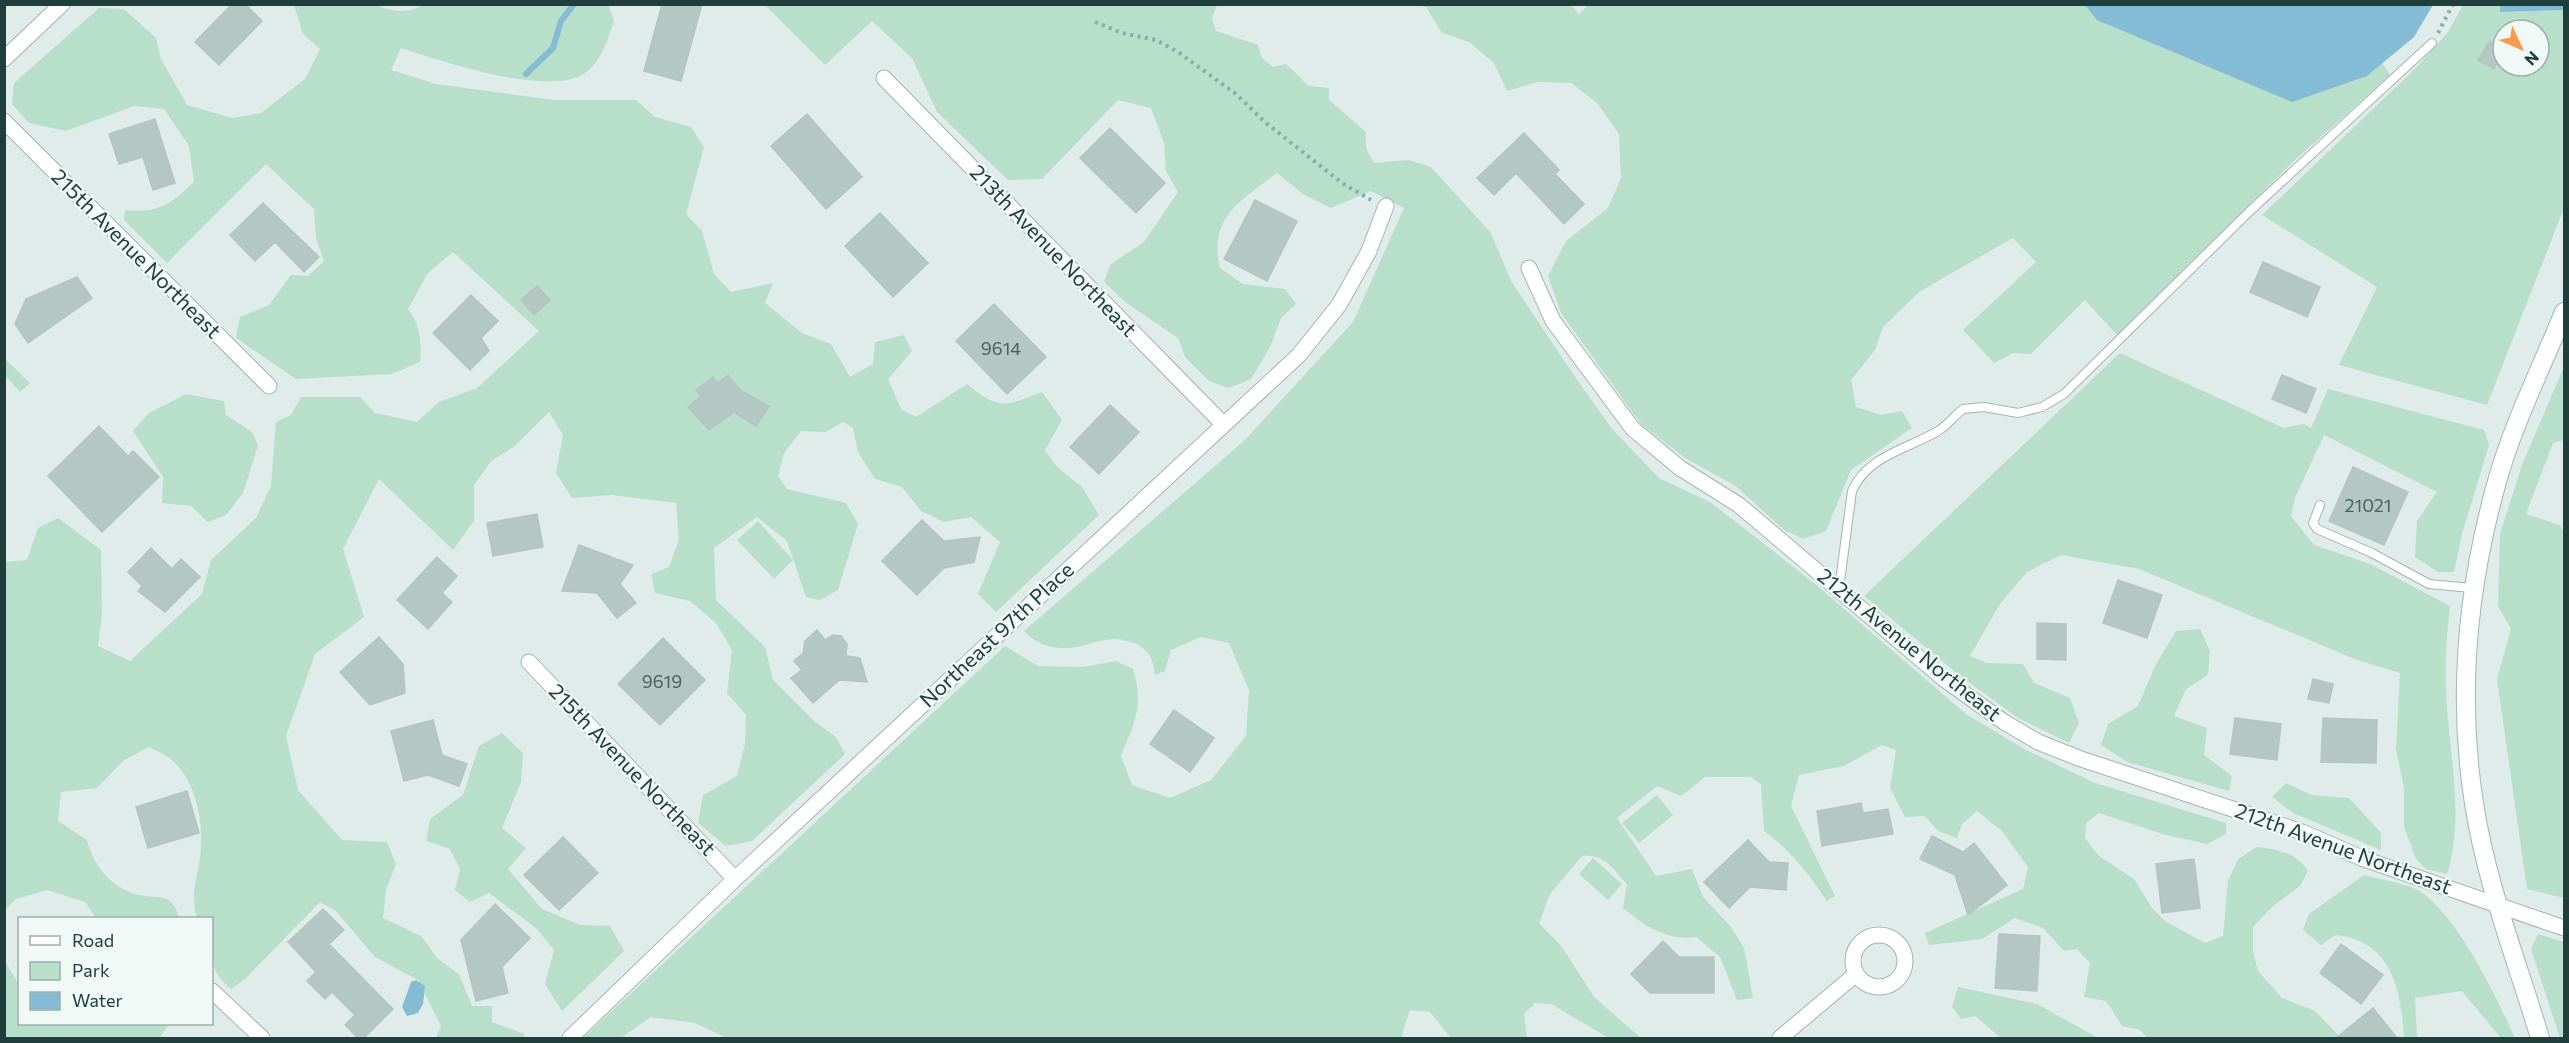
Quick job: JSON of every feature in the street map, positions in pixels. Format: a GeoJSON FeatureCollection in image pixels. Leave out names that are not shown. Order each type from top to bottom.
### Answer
{"type":"FeatureCollection","features":[{"type":"Feature","properties":{"kind":"main road"},"geometry":{"type":"LineString","coordinates":[[2540,1038],[2498,905],[2474,804],[2464,700],[2471,588],[2496,483],[2563,324]]}},
{"type":"Feature","properties":{"kind":"street"},"geometry":{"type":"LineString","coordinates":[[4,59],[62,4]]}},
{"type":"Feature","properties":{"kind":"street","name":"213th Avenue Northeast"},"geometry":{"type":"LineString","coordinates":[[884,78],[1223,424]]}},
{"type":"Feature","properties":{"kind":"street","name":"215th Avenue Northeast"},"geometry":{"type":"LineString","coordinates":[[4,121],[269,387]]}},
{"type":"Feature","properties":{"kind":"street","name":"Northeast 97th Place"},"geometry":{"type":"LineString","coordinates":[[570,1038],[735,879],[1299,355],[1339,305],[1369,252],[1386,206]]}},
{"type":"Feature","properties":{"kind":"street","name":"212th Avenue Northeast"},"geometry":{"type":"LineString","coordinates":[[1529,268],[1553,321],[1633,429],[1680,468],[1739,505],[1944,679],[2004,722],[2038,742],[2081,759],[2302,832],[2364,859],[2565,928]]}},
{"type":"Feature","properties":{"kind":"street","name":"215th Avenue Northeast"},"geometry":{"type":"LineString","coordinates":[[529,662],[735,879]]}},
{"type":"Feature","properties":{"kind":"street"},"geometry":{"type":"LineString","coordinates":[[1780,1038],[1856,974]]}},
{"type":"Feature","properties":{"kind":"street"},"geometry":{"type":"LineString","coordinates":[[213,992],[262,1038]]}},
{"type":"Feature","properties":{"kind":"lane"},"geometry":{"type":"LineString","coordinates":[[1839,590],[1852,491],[1856,481],[1869,467],[1941,429],[1962,409],[1984,407],[2018,413],[2042,407],[2064,394],[2250,212],[2432,43]]}},
{"type":"Feature","properties":{"kind":"lane"},"geometry":{"type":"LineString","coordinates":[[2320,505],[2313,523],[2317,529],[2372,553],[2429,584],[2471,588]]}},
{"type":"Feature","properties":{"kind":"path"},"geometry":{"type":"LineString","coordinates":[[2432,43],[2453,4]]}},
{"type":"Feature","properties":{"kind":"path"},"geometry":{"type":"LineString","coordinates":[[1095,22],[1122,33],[1156,40],[1178,52],[1236,94],[1266,123],[1342,183],[1386,206]]}},
{"type":"Feature","properties":{"kind":"green space"},"geometry":{"type":"Polygon","coordinates":[[[424,4],[608,5],[614,21],[600,56],[585,73],[569,80],[522,80],[495,75],[401,48],[391,70],[436,84],[554,100],[636,100],[655,117],[691,127],[704,147],[686,214],[702,231],[714,274],[731,292],[773,283],[765,303],[802,333],[831,344],[850,377],[873,364],[875,342],[904,335],[912,351],[888,379],[901,409],[916,417],[967,384],[987,399],[1003,403],[1010,403],[1042,392],[1062,420],[1045,450],[1057,467],[1082,487],[1099,515],[996,612],[978,594],[1000,542],[971,517],[944,522],[921,511],[902,487],[875,479],[858,452],[853,428],[843,422],[826,432],[801,431],[784,453],[778,476],[787,489],[846,503],[858,524],[838,590],[820,600],[806,597],[787,541],[757,517],[714,548],[716,600],[765,647],[773,680],[814,721],[836,737],[845,754],[752,841],[726,846],[698,823],[703,795],[737,776],[745,744],[746,715],[727,693],[732,650],[716,623],[690,601],[655,593],[651,574],[669,567],[679,539],[676,503],[612,495],[572,498],[556,473],[563,435],[549,412],[515,446],[491,461],[474,485],[474,521],[453,550],[379,479],[343,549],[364,617],[315,654],[286,736],[298,790],[342,840],[387,842],[396,864],[386,890],[383,918],[421,936],[437,958],[459,974],[472,1006],[492,1006],[492,1022],[524,1034],[524,1038],[436,1038],[441,1026],[418,980],[375,957],[336,911],[320,902],[247,977],[231,989],[217,973],[213,961],[213,917],[197,917],[195,910],[194,891],[201,837],[194,796],[182,771],[173,761],[149,747],[123,761],[97,788],[61,792],[58,821],[87,840],[98,866],[117,886],[135,894],[168,900],[176,909],[179,917],[95,917],[85,902],[47,890],[16,899],[5,910],[5,562],[27,560],[38,528],[58,518],[101,550],[102,615],[98,646],[130,661],[202,594],[211,560],[256,518],[271,486],[276,422],[291,415],[301,397],[360,397],[375,413],[417,422],[439,402],[477,388],[539,331],[453,252],[428,273],[408,309],[419,334],[420,362],[392,374],[296,379],[236,338],[240,317],[269,305],[291,275],[308,276],[324,261],[316,239],[314,209],[266,164],[167,263],[124,220],[125,210],[156,209],[170,202],[194,182],[189,146],[164,109],[134,106],[66,131],[29,123],[12,104],[14,83],[99,8],[124,9],[156,38],[161,59],[187,105],[232,118],[261,113],[305,79],[320,49],[303,34],[294,5],[376,5],[400,11],[424,4]]]}},
{"type":"Feature","properties":{"kind":"green space"},"geometry":{"type":"Polygon","coordinates":[[[764,4],[1217,5],[1212,18],[1216,31],[1258,45],[1262,58],[1273,67],[1286,64],[1309,86],[1329,88],[1329,100],[1366,132],[1366,148],[1374,163],[1409,160],[1431,167],[1491,233],[1511,281],[1569,368],[1612,429],[1659,478],[1710,502],[1815,584],[1966,714],[2026,750],[2095,783],[2226,823],[2226,834],[2207,844],[2166,835],[2099,813],[2086,823],[2085,838],[2099,856],[2134,879],[2152,908],[2165,921],[2205,943],[2223,936],[2228,881],[2238,859],[2257,847],[2279,851],[2298,860],[2308,871],[2300,886],[2273,906],[2253,927],[2253,952],[2258,971],[2282,998],[2315,1011],[2341,1038],[2147,1038],[2140,1030],[2122,1026],[2106,1001],[2084,997],[2090,963],[2077,949],[2064,951],[2043,928],[2015,918],[1982,939],[1929,945],[1925,933],[2023,889],[2028,867],[2002,831],[1977,811],[1962,824],[1957,838],[1938,831],[1925,816],[1905,817],[1890,788],[1896,750],[1882,745],[1844,766],[1799,775],[1791,806],[1835,896],[1827,901],[1798,863],[1764,831],[1761,784],[1750,777],[1705,777],[1681,796],[1657,786],[1617,818],[1656,876],[1692,869],[1703,897],[1731,927],[1744,948],[1753,998],[1737,1000],[1720,957],[1696,937],[1675,937],[1657,931],[1639,921],[1623,908],[1627,884],[1602,860],[1582,856],[1550,894],[1539,923],[1562,947],[1594,997],[1641,1038],[1609,1038],[1551,1004],[1535,1003],[1524,1014],[1527,1038],[1451,1038],[1430,1012],[1410,1010],[1401,1038],[727,1038],[695,1023],[651,1017],[621,1038],[583,1038],[1005,646],[1038,666],[1083,667],[1116,661],[1133,669],[1138,704],[1134,723],[1121,756],[1132,785],[1170,798],[1211,780],[1246,736],[1249,690],[1229,643],[1201,637],[1171,650],[1165,671],[1155,675],[1150,656],[1134,643],[1113,639],[1071,648],[1055,647],[1041,643],[1024,631],[1244,441],[1353,322],[1404,208],[1371,191],[1331,208],[1303,194],[1277,173],[1251,192],[1230,212],[1219,236],[1220,268],[1243,284],[1285,289],[1296,304],[1281,318],[1270,347],[1251,379],[1229,388],[1209,381],[1185,357],[1178,338],[1125,302],[1104,282],[1111,264],[1144,242],[1178,192],[1166,171],[1164,143],[1151,108],[1118,100],[1042,179],[1008,180],[937,112],[912,58],[872,21],[825,65],[764,4]]]}},
{"type":"Feature","properties":{"kind":"green space"},"geometry":{"type":"Polygon","coordinates":[[[1589,4],[2092,5],[2380,60],[2390,75],[2297,158],[2117,335],[2085,300],[2031,354],[2013,353],[1994,363],[1963,330],[2036,262],[2013,238],[1919,292],[1883,327],[1875,350],[1851,380],[1856,407],[1881,415],[1902,411],[1912,428],[1851,470],[1826,531],[1803,539],[1784,530],[1737,487],[1685,458],[1641,424],[1561,313],[1548,276],[1566,241],[1608,208],[1621,178],[1619,134],[1597,103],[1571,83],[1538,82],[1507,91],[1494,63],[1469,42],[1442,33],[1426,7],[1418,5],[1571,5],[1579,14],[1589,4]]]}},
{"type":"Feature","properties":{"kind":"green space"},"geometry":{"type":"Polygon","coordinates":[[[2463,5],[2500,5],[2501,12],[2564,10],[2564,208],[2487,405],[2339,365],[2377,287],[2262,215],[2416,68],[2448,32],[2463,5]]]}},
{"type":"Feature","properties":{"kind":"green space"},"geometry":{"type":"Polygon","coordinates":[[[2120,353],[2284,428],[2303,424],[2311,428],[2328,389],[2484,430],[2489,445],[2462,534],[2454,572],[2438,572],[2415,557],[2417,521],[2437,492],[2324,435],[2295,498],[2291,516],[2314,545],[2370,564],[2450,606],[2446,646],[2446,685],[2454,780],[2455,827],[2447,874],[2426,869],[2416,859],[2404,826],[2404,788],[2396,749],[2400,673],[2357,660],[2139,569],[2061,555],[2027,572],[2000,604],[1970,656],[1987,663],[2023,664],[2034,683],[2070,698],[2079,723],[2069,743],[2018,718],[1959,675],[1864,596],[2120,353]]]}},
{"type":"Feature","properties":{"kind":"green space"},"geometry":{"type":"Polygon","coordinates":[[[4,358],[30,383],[20,392],[5,376],[4,358]]]}},
{"type":"Feature","properties":{"kind":"green space"},"geometry":{"type":"Polygon","coordinates":[[[2563,369],[2564,440],[2553,443],[2526,514],[2560,525],[2564,533],[2564,898],[2527,889],[2497,679],[2511,629],[2498,606],[2500,534],[2522,465],[2563,369]]]}},
{"type":"Feature","properties":{"kind":"green space"},"geometry":{"type":"Polygon","coordinates":[[[186,394],[224,401],[226,415],[252,432],[258,446],[243,493],[226,515],[208,522],[191,506],[162,503],[163,477],[133,431],[149,413],[186,394]]]}},
{"type":"Feature","properties":{"kind":"green space"},"geometry":{"type":"Polygon","coordinates":[[[758,521],[793,560],[774,579],[737,540],[758,521]]]}},
{"type":"Feature","properties":{"kind":"green space"},"geometry":{"type":"Polygon","coordinates":[[[2200,629],[2210,651],[2208,675],[2186,689],[2174,716],[2207,728],[2204,755],[2232,776],[2229,791],[2127,762],[2101,745],[2108,724],[2138,706],[2155,666],[2176,631],[2200,629]]]}},
{"type":"Feature","properties":{"kind":"green space"},"geometry":{"type":"Polygon","coordinates":[[[502,733],[523,753],[521,782],[502,828],[526,848],[508,869],[542,909],[580,925],[610,926],[624,951],[562,1011],[545,984],[554,950],[536,928],[489,893],[470,902],[455,890],[460,869],[450,849],[426,841],[430,819],[463,795],[479,746],[502,733]]]}},
{"type":"Feature","properties":{"kind":"green space"},"geometry":{"type":"Polygon","coordinates":[[[2286,783],[2312,795],[2349,798],[2381,833],[2381,850],[2293,813],[2272,797],[2286,783]]]}},
{"type":"Feature","properties":{"kind":"green space"},"geometry":{"type":"Polygon","coordinates":[[[1657,795],[1673,815],[1639,843],[1622,823],[1657,795]]]}},
{"type":"Feature","properties":{"kind":"green space"},"geometry":{"type":"Polygon","coordinates":[[[1593,858],[1622,884],[1608,900],[1579,874],[1593,858]]]}},
{"type":"Feature","properties":{"kind":"green space"},"geometry":{"type":"Polygon","coordinates":[[[2364,875],[2415,889],[2435,904],[2449,920],[2475,959],[2515,1038],[2501,1038],[2462,991],[2415,998],[2417,1038],[2404,1038],[2396,986],[2381,958],[2370,947],[2355,939],[2336,935],[2321,945],[2303,930],[2309,914],[2364,875]]]}},
{"type":"Feature","properties":{"kind":"green space"},"geometry":{"type":"Polygon","coordinates":[[[2538,934],[2564,942],[2564,1038],[2560,1038],[2531,949],[2538,934]]]}},
{"type":"Feature","properties":{"kind":"green space"},"geometry":{"type":"Polygon","coordinates":[[[5,961],[18,983],[18,1025],[168,1025],[159,1038],[5,1038],[5,961]]]}},
{"type":"Feature","properties":{"kind":"green space"},"geometry":{"type":"Polygon","coordinates":[[[1958,987],[2037,1004],[2098,1038],[2001,1038],[1975,1016],[1961,1019],[1952,1007],[1958,987]]]}},
{"type":"Feature","properties":{"kind":"water"},"geometry":{"type":"Polygon","coordinates":[[[2085,5],[2433,5],[2414,37],[2367,76],[2292,102],[2097,20],[2085,5]]]}},
{"type":"Feature","properties":{"kind":"water"},"geometry":{"type":"Polygon","coordinates":[[[2500,5],[2564,5],[2564,10],[2500,12],[2500,5]]]}},
{"type":"Feature","properties":{"kind":"water"},"geometry":{"type":"Polygon","coordinates":[[[416,980],[425,986],[423,1004],[418,1013],[407,1016],[402,1007],[411,982],[416,980]]]}},
{"type":"Feature","properties":{"kind":"building"},"geometry":{"type":"Polygon","coordinates":[[[232,4],[245,4],[262,21],[219,65],[195,42],[232,4]]]}},
{"type":"Feature","properties":{"kind":"building"},"geometry":{"type":"Polygon","coordinates":[[[662,4],[702,4],[681,81],[644,71],[662,4]]]}},
{"type":"Feature","properties":{"kind":"building"},"geometry":{"type":"Polygon","coordinates":[[[2490,41],[2491,67],[2478,60],[2490,41]]]}},
{"type":"Feature","properties":{"kind":"building"},"geometry":{"type":"Polygon","coordinates":[[[807,114],[862,177],[826,209],[771,146],[807,114]]]}},
{"type":"Feature","properties":{"kind":"building"},"geometry":{"type":"Polygon","coordinates":[[[155,119],[175,183],[153,190],[143,157],[119,164],[109,134],[155,119]]]}},
{"type":"Feature","properties":{"kind":"building"},"geometry":{"type":"Polygon","coordinates":[[[1110,128],[1165,183],[1136,213],[1080,158],[1110,128]]]}},
{"type":"Feature","properties":{"kind":"building"},"geometry":{"type":"Polygon","coordinates":[[[1524,133],[1559,170],[1555,174],[1584,204],[1564,224],[1516,173],[1494,195],[1477,178],[1524,133]]]}},
{"type":"Feature","properties":{"kind":"building"},"geometry":{"type":"Polygon","coordinates":[[[1255,200],[1297,221],[1267,281],[1224,259],[1255,200]]]}},
{"type":"Feature","properties":{"kind":"building"},"geometry":{"type":"Polygon","coordinates":[[[263,203],[319,257],[304,272],[275,242],[255,261],[230,235],[263,203]]]}},
{"type":"Feature","properties":{"kind":"building"},"geometry":{"type":"Polygon","coordinates":[[[880,213],[928,263],[893,297],[845,246],[880,213]]]}},
{"type":"Feature","properties":{"kind":"building"},"geometry":{"type":"Polygon","coordinates":[[[2263,262],[2320,287],[2307,317],[2250,292],[2263,262]]]}},
{"type":"Feature","properties":{"kind":"building"},"geometry":{"type":"Polygon","coordinates":[[[77,277],[92,298],[28,343],[15,324],[26,299],[77,277]]]}},
{"type":"Feature","properties":{"kind":"building"},"geometry":{"type":"Polygon","coordinates":[[[537,286],[550,300],[534,315],[521,300],[537,286]]]}},
{"type":"Feature","properties":{"kind":"building"},"geometry":{"type":"Polygon","coordinates":[[[471,295],[498,321],[481,338],[489,351],[470,370],[433,333],[471,295]]]}},
{"type":"Feature","properties":{"kind":"building"},"geometry":{"type":"Polygon","coordinates":[[[994,304],[1046,357],[1007,394],[956,341],[994,304]]]}},
{"type":"Feature","properties":{"kind":"building"},"geometry":{"type":"Polygon","coordinates":[[[728,375],[740,390],[769,406],[756,426],[734,412],[709,430],[688,407],[701,396],[696,390],[713,377],[717,383],[728,375]]]}},
{"type":"Feature","properties":{"kind":"building"},"geometry":{"type":"Polygon","coordinates":[[[2282,375],[2316,389],[2306,413],[2272,399],[2282,375]]]}},
{"type":"Feature","properties":{"kind":"building"},"geometry":{"type":"Polygon","coordinates":[[[1110,405],[1139,432],[1099,474],[1070,447],[1110,405]]]}},
{"type":"Feature","properties":{"kind":"building"},"geometry":{"type":"Polygon","coordinates":[[[99,426],[128,456],[133,451],[159,477],[102,532],[48,476],[99,426]]]}},
{"type":"Feature","properties":{"kind":"building"},"geometry":{"type":"Polygon","coordinates":[[[2353,467],[2408,492],[2384,545],[2329,521],[2353,467]]]}},
{"type":"Feature","properties":{"kind":"building"},"geometry":{"type":"Polygon","coordinates":[[[537,514],[543,547],[493,556],[487,523],[537,514]]]}},
{"type":"Feature","properties":{"kind":"building"},"geometry":{"type":"Polygon","coordinates":[[[922,520],[944,541],[980,537],[974,562],[944,568],[917,595],[882,561],[922,520]]]}},
{"type":"Feature","properties":{"kind":"building"},"geometry":{"type":"Polygon","coordinates":[[[579,545],[633,565],[620,584],[636,603],[617,618],[597,593],[562,591],[579,545]]]}},
{"type":"Feature","properties":{"kind":"building"},"geometry":{"type":"Polygon","coordinates":[[[151,548],[172,569],[181,559],[200,577],[165,612],[138,591],[142,586],[128,572],[151,548]]]}},
{"type":"Feature","properties":{"kind":"building"},"geometry":{"type":"Polygon","coordinates":[[[437,557],[457,576],[442,593],[452,602],[428,629],[397,600],[437,557]]]}},
{"type":"Feature","properties":{"kind":"building"},"geometry":{"type":"Polygon","coordinates":[[[2118,580],[2162,595],[2147,638],[2103,623],[2118,580]]]}},
{"type":"Feature","properties":{"kind":"building"},"geometry":{"type":"Polygon","coordinates":[[[2037,623],[2066,624],[2066,660],[2037,659],[2037,623]]]}},
{"type":"Feature","properties":{"kind":"building"},"geometry":{"type":"Polygon","coordinates":[[[817,630],[825,640],[833,635],[841,636],[847,644],[846,656],[860,658],[867,682],[839,680],[813,703],[791,678],[802,670],[794,661],[803,653],[805,641],[817,630]]]}},
{"type":"Feature","properties":{"kind":"building"},"geometry":{"type":"Polygon","coordinates":[[[379,637],[403,664],[405,693],[370,705],[340,672],[379,637]]]}},
{"type":"Feature","properties":{"kind":"building"},"geometry":{"type":"Polygon","coordinates":[[[663,638],[705,680],[660,725],[618,684],[663,638]]]}},
{"type":"Feature","properties":{"kind":"building"},"geometry":{"type":"Polygon","coordinates":[[[2313,679],[2333,684],[2329,703],[2308,699],[2313,679]]]}},
{"type":"Feature","properties":{"kind":"building"},"geometry":{"type":"Polygon","coordinates":[[[1174,710],[1214,738],[1190,772],[1150,744],[1174,710]]]}},
{"type":"Feature","properties":{"kind":"building"},"geometry":{"type":"Polygon","coordinates":[[[2235,718],[2281,724],[2277,760],[2230,754],[2235,718]]]}},
{"type":"Feature","properties":{"kind":"building"},"geometry":{"type":"Polygon","coordinates":[[[2323,718],[2377,720],[2376,763],[2321,762],[2323,718]]]}},
{"type":"Feature","properties":{"kind":"building"},"geometry":{"type":"Polygon","coordinates":[[[433,720],[442,755],[467,764],[459,786],[428,775],[404,781],[391,731],[433,720]]]}},
{"type":"Feature","properties":{"kind":"building"},"geometry":{"type":"Polygon","coordinates":[[[187,791],[199,833],[148,848],[136,807],[187,791]]]}},
{"type":"Feature","properties":{"kind":"building"},"geometry":{"type":"Polygon","coordinates":[[[1861,803],[1863,813],[1888,809],[1893,834],[1822,846],[1817,811],[1861,803]]]}},
{"type":"Feature","properties":{"kind":"building"},"geometry":{"type":"Polygon","coordinates":[[[1932,836],[1963,852],[1974,843],[2007,885],[1968,915],[1955,875],[1920,859],[1932,836]]]}},
{"type":"Feature","properties":{"kind":"building"},"geometry":{"type":"Polygon","coordinates":[[[563,837],[598,873],[559,910],[524,875],[563,837]]]}},
{"type":"Feature","properties":{"kind":"building"},"geometry":{"type":"Polygon","coordinates":[[[1748,840],[1769,862],[1788,863],[1786,890],[1750,887],[1729,908],[1704,882],[1748,840]]]}},
{"type":"Feature","properties":{"kind":"building"},"geometry":{"type":"Polygon","coordinates":[[[2194,859],[2200,908],[2162,913],[2156,864],[2194,859]]]}},
{"type":"Feature","properties":{"kind":"building"},"geometry":{"type":"Polygon","coordinates":[[[495,904],[530,938],[502,967],[508,993],[476,1001],[461,940],[495,904]]]}},
{"type":"Feature","properties":{"kind":"building"},"geometry":{"type":"Polygon","coordinates":[[[323,909],[344,930],[329,944],[393,1009],[364,1038],[358,1038],[345,1025],[355,1015],[332,992],[325,999],[307,981],[316,972],[288,942],[323,909]]]}},
{"type":"Feature","properties":{"kind":"building"},"geometry":{"type":"Polygon","coordinates":[[[1999,934],[2040,936],[2037,991],[1995,988],[1999,934]]]}},
{"type":"Feature","properties":{"kind":"building"},"geometry":{"type":"Polygon","coordinates":[[[1663,941],[1679,957],[1714,957],[1714,993],[1650,993],[1631,974],[1663,941]]]}},
{"type":"Feature","properties":{"kind":"building"},"geometry":{"type":"Polygon","coordinates":[[[2341,944],[2383,975],[2361,1004],[2320,973],[2341,944]]]}},
{"type":"Feature","properties":{"kind":"building"},"geometry":{"type":"Polygon","coordinates":[[[2373,1008],[2397,1038],[2336,1038],[2373,1008]]]}},
{"type":"Feature","properties":{"kind":"waterway"},"geometry":{"type":"LineString","coordinates":[[526,74],[553,48],[561,21],[574,4]]}}]}
